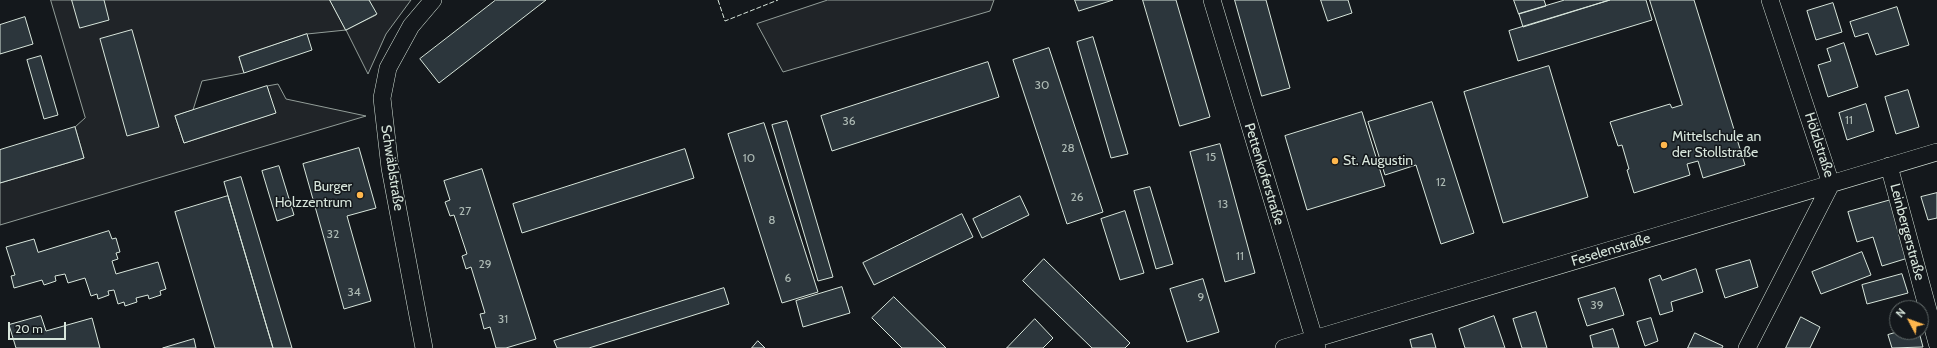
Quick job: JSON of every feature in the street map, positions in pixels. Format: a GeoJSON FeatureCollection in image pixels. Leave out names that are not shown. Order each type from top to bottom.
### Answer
{"type":"FeatureCollection","features":[{"type":"Feature","properties":{"kind":"street","name":"Schwäblstraße"},"geometry":{"type":"LineString","coordinates":[[424,348],[390,168],[382,98],[388,68],[411,26],[433,0]]}},
{"type":"Feature","properties":{"kind":"street","name":"Pettenkoferstraße"},"geometry":{"type":"LineString","coordinates":[[1212,0],[1316,343]]}},
{"type":"Feature","properties":{"kind":"street","name":"Hölzlstraße"},"geometry":{"type":"LineString","coordinates":[[1747,348],[1832,184],[1770,0]]}},
{"type":"Feature","properties":{"kind":"street","name":"Feselenstraße"},"geometry":{"type":"LineString","coordinates":[[1284,348],[1316,343],[1937,152]]}},
{"type":"Feature","properties":{"kind":"street","name":"Leinbergerstraße"},"geometry":{"type":"LineString","coordinates":[[1889,166],[1937,343]]}},
{"type":"Feature","properties":{"kind":"shaded area"},"geometry":{"type":"Polygon","coordinates":[[[51,0],[330,0],[346,30],[307,34],[239,57],[244,73],[202,81],[193,110],[175,116],[184,143],[275,113],[267,86],[278,84],[286,99],[366,116],[0,225],[0,183],[84,158],[75,127],[85,118],[51,0]]]}},
{"type":"Feature","properties":{"kind":"shaded area"},"geometry":{"type":"Polygon","coordinates":[[[369,0],[411,0],[386,34],[368,74],[346,30],[376,15],[369,0]]]}},
{"type":"Feature","properties":{"kind":"shaded area"},"geometry":{"type":"Polygon","coordinates":[[[828,0],[994,0],[990,11],[783,72],[757,24],[828,0]]]}},
{"type":"Feature","properties":{"kind":"building"},"geometry":{"type":"Polygon","coordinates":[[[72,0],[104,0],[109,20],[80,28],[72,0]]]}},
{"type":"Feature","properties":{"kind":"building"},"geometry":{"type":"Polygon","coordinates":[[[330,0],[369,0],[377,14],[346,30],[330,0]]]}},
{"type":"Feature","properties":{"kind":"building"},"geometry":{"type":"Polygon","coordinates":[[[496,0],[546,0],[439,83],[420,59],[496,0]]]}},
{"type":"Feature","properties":{"kind":"building"},"geometry":{"type":"Polygon","coordinates":[[[1075,0],[1113,0],[1079,11],[1075,0]]]}},
{"type":"Feature","properties":{"kind":"building"},"geometry":{"type":"Polygon","coordinates":[[[1143,0],[1176,0],[1210,117],[1180,126],[1143,0]]]}},
{"type":"Feature","properties":{"kind":"building"},"geometry":{"type":"Polygon","coordinates":[[[1235,0],[1266,0],[1290,88],[1262,96],[1235,0]]]}},
{"type":"Feature","properties":{"kind":"building"},"geometry":{"type":"Polygon","coordinates":[[[1321,0],[1348,0],[1352,13],[1328,21],[1321,0]]]}},
{"type":"Feature","properties":{"kind":"building"},"geometry":{"type":"Polygon","coordinates":[[[1514,0],[1544,0],[1546,6],[1519,14],[1514,0]]]}},
{"type":"Feature","properties":{"kind":"building"},"geometry":{"type":"Polygon","coordinates":[[[1565,0],[1610,0],[1523,27],[1519,14],[1565,0]]]}},
{"type":"Feature","properties":{"kind":"building"},"geometry":{"type":"Polygon","coordinates":[[[1610,0],[1646,0],[1652,20],[1518,61],[1509,31],[1610,0]]]}},
{"type":"Feature","properties":{"kind":"building"},"geometry":{"type":"Polygon","coordinates":[[[1650,0],[1694,0],[1745,165],[1703,178],[1698,161],[1687,164],[1690,175],[1634,193],[1627,170],[1629,169],[1622,145],[1618,146],[1610,122],[1670,104],[1672,108],[1682,105],[1650,0]]]}},
{"type":"Feature","properties":{"kind":"building"},"geometry":{"type":"Polygon","coordinates":[[[1833,3],[1842,32],[1816,40],[1807,11],[1833,3]]]}},
{"type":"Feature","properties":{"kind":"building"},"geometry":{"type":"Polygon","coordinates":[[[1897,7],[1909,45],[1876,55],[1868,33],[1855,37],[1850,22],[1897,7]]]}},
{"type":"Feature","properties":{"kind":"building"},"geometry":{"type":"Polygon","coordinates":[[[25,17],[33,44],[0,54],[0,25],[25,17]]]}},
{"type":"Feature","properties":{"kind":"building"},"geometry":{"type":"Polygon","coordinates":[[[132,30],[159,127],[127,136],[100,39],[132,30]]]}},
{"type":"Feature","properties":{"kind":"building"},"geometry":{"type":"Polygon","coordinates":[[[307,34],[312,50],[244,73],[239,57],[307,34]]]}},
{"type":"Feature","properties":{"kind":"building"},"geometry":{"type":"Polygon","coordinates":[[[1093,37],[1128,154],[1111,158],[1077,42],[1093,37]]]}},
{"type":"Feature","properties":{"kind":"building"},"geometry":{"type":"Polygon","coordinates":[[[1844,43],[1858,87],[1828,97],[1818,65],[1831,61],[1827,49],[1844,43]]]}},
{"type":"Feature","properties":{"kind":"building"},"geometry":{"type":"Polygon","coordinates":[[[1049,48],[1103,212],[1067,224],[1013,60],[1049,48]]]}},
{"type":"Feature","properties":{"kind":"building"},"geometry":{"type":"Polygon","coordinates":[[[41,56],[58,115],[44,119],[27,60],[41,56]]]}},
{"type":"Feature","properties":{"kind":"building"},"geometry":{"type":"Polygon","coordinates":[[[988,62],[999,97],[832,151],[821,116],[988,62]]]}},
{"type":"Feature","properties":{"kind":"building"},"geometry":{"type":"Polygon","coordinates":[[[1549,66],[1588,197],[1503,223],[1464,92],[1549,66]]]}},
{"type":"Feature","properties":{"kind":"building"},"geometry":{"type":"Polygon","coordinates":[[[267,86],[276,113],[184,143],[175,116],[267,86]]]}},
{"type":"Feature","properties":{"kind":"building"},"geometry":{"type":"Polygon","coordinates":[[[1908,90],[1919,127],[1896,134],[1885,97],[1908,90]]]}},
{"type":"Feature","properties":{"kind":"building"},"geometry":{"type":"Polygon","coordinates":[[[1432,102],[1474,233],[1441,244],[1416,165],[1385,175],[1368,122],[1432,102]]]}},
{"type":"Feature","properties":{"kind":"building"},"geometry":{"type":"Polygon","coordinates":[[[1866,104],[1874,131],[1847,140],[1839,113],[1866,104]]]}},
{"type":"Feature","properties":{"kind":"building","name":"St. Augustin"},"geometry":{"type":"Polygon","coordinates":[[[1362,112],[1385,186],[1307,210],[1285,136],[1362,112]]]}},
{"type":"Feature","properties":{"kind":"building"},"geometry":{"type":"Polygon","coordinates":[[[787,121],[833,277],[818,281],[772,125],[787,121]]]}},
{"type":"Feature","properties":{"kind":"building"},"geometry":{"type":"Polygon","coordinates":[[[764,123],[818,292],[782,303],[728,134],[764,123]]]}},
{"type":"Feature","properties":{"kind":"building"},"geometry":{"type":"Polygon","coordinates":[[[75,127],[84,158],[0,183],[0,150],[75,127]]]}},
{"type":"Feature","properties":{"kind":"building"},"geometry":{"type":"Polygon","coordinates":[[[1220,144],[1255,273],[1225,282],[1190,152],[1220,144]]]}},
{"type":"Feature","properties":{"kind":"building"},"geometry":{"type":"Polygon","coordinates":[[[359,148],[376,208],[347,216],[371,301],[344,309],[303,164],[359,148]]]}},
{"type":"Feature","properties":{"kind":"building"},"geometry":{"type":"Polygon","coordinates":[[[685,149],[694,178],[522,233],[513,204],[685,149]]]}},
{"type":"Feature","properties":{"kind":"building"},"geometry":{"type":"Polygon","coordinates":[[[279,166],[294,215],[277,221],[262,171],[279,166]]]}},
{"type":"Feature","properties":{"kind":"building"},"geometry":{"type":"Polygon","coordinates":[[[482,169],[536,339],[506,348],[496,348],[490,327],[484,329],[480,314],[485,313],[471,267],[466,269],[462,256],[467,254],[454,215],[450,216],[445,202],[450,200],[444,181],[482,169]]]}},
{"type":"Feature","properties":{"kind":"building"},"geometry":{"type":"Polygon","coordinates":[[[241,177],[292,348],[273,348],[224,182],[241,177]]]}},
{"type":"Feature","properties":{"kind":"building"},"geometry":{"type":"Polygon","coordinates":[[[1150,187],[1173,264],[1156,269],[1134,191],[1150,187]]]}},
{"type":"Feature","properties":{"kind":"building"},"geometry":{"type":"Polygon","coordinates":[[[1937,193],[1937,218],[1928,220],[1921,197],[1937,193]]]}},
{"type":"Feature","properties":{"kind":"building"},"geometry":{"type":"Polygon","coordinates":[[[228,196],[273,348],[215,348],[175,212],[228,196]]]}},
{"type":"Feature","properties":{"kind":"building"},"geometry":{"type":"Polygon","coordinates":[[[1020,196],[1029,215],[982,238],[973,219],[1020,196]]]}},
{"type":"Feature","properties":{"kind":"building"},"geometry":{"type":"Polygon","coordinates":[[[1891,200],[1908,258],[1882,266],[1873,237],[1857,242],[1848,212],[1891,200]]]}},
{"type":"Feature","properties":{"kind":"building"},"geometry":{"type":"Polygon","coordinates":[[[1125,211],[1144,273],[1120,280],[1101,219],[1125,211]]]}},
{"type":"Feature","properties":{"kind":"building"},"geometry":{"type":"Polygon","coordinates":[[[962,214],[973,237],[874,285],[863,263],[962,214]]]}},
{"type":"Feature","properties":{"kind":"building"},"geometry":{"type":"Polygon","coordinates":[[[109,231],[112,239],[116,238],[120,252],[116,253],[118,259],[112,261],[116,274],[158,262],[166,289],[160,291],[161,295],[149,299],[148,295],[136,298],[137,302],[125,306],[124,302],[118,304],[114,290],[108,291],[109,295],[98,299],[97,294],[91,296],[85,278],[68,283],[65,274],[55,276],[56,281],[44,285],[42,280],[14,288],[11,276],[15,275],[6,247],[34,239],[38,252],[109,231]]]}},
{"type":"Feature","properties":{"kind":"building"},"geometry":{"type":"Polygon","coordinates":[[[1862,252],[1871,275],[1821,294],[1812,272],[1862,252]]]}},
{"type":"Feature","properties":{"kind":"building"},"geometry":{"type":"Polygon","coordinates":[[[1044,259],[1130,343],[1125,348],[1092,348],[1023,281],[1044,259]]]}},
{"type":"Feature","properties":{"kind":"building"},"geometry":{"type":"Polygon","coordinates":[[[1750,260],[1758,287],[1725,298],[1716,270],[1750,260]]]}},
{"type":"Feature","properties":{"kind":"building"},"geometry":{"type":"Polygon","coordinates":[[[1696,269],[1703,292],[1671,302],[1673,311],[1660,315],[1649,279],[1660,275],[1662,280],[1696,269]]]}},
{"type":"Feature","properties":{"kind":"building"},"geometry":{"type":"Polygon","coordinates":[[[1902,274],[1908,293],[1867,304],[1862,285],[1902,274]]]}},
{"type":"Feature","properties":{"kind":"building"},"geometry":{"type":"Polygon","coordinates":[[[1203,279],[1219,332],[1187,342],[1170,289],[1203,279]]]}},
{"type":"Feature","properties":{"kind":"building"},"geometry":{"type":"Polygon","coordinates":[[[842,287],[850,313],[803,327],[796,301],[842,287]]]}},
{"type":"Feature","properties":{"kind":"building"},"geometry":{"type":"Polygon","coordinates":[[[724,288],[729,304],[589,348],[557,348],[554,341],[724,288]]]}},
{"type":"Feature","properties":{"kind":"building"},"geometry":{"type":"Polygon","coordinates":[[[1615,288],[1624,315],[1587,326],[1578,299],[1615,288]]]}},
{"type":"Feature","properties":{"kind":"building"},"geometry":{"type":"Polygon","coordinates":[[[894,297],[946,348],[902,348],[872,318],[894,297]]]}},
{"type":"Feature","properties":{"kind":"building"},"geometry":{"type":"Polygon","coordinates":[[[1536,312],[1547,348],[1522,348],[1513,319],[1536,312]]]}},
{"type":"Feature","properties":{"kind":"building"},"geometry":{"type":"Polygon","coordinates":[[[41,316],[46,331],[92,318],[100,348],[16,348],[9,325],[41,316]]]}},
{"type":"Feature","properties":{"kind":"building"},"geometry":{"type":"Polygon","coordinates":[[[1494,316],[1505,348],[1465,348],[1459,329],[1494,316]]]}},
{"type":"Feature","properties":{"kind":"building"},"geometry":{"type":"Polygon","coordinates":[[[1801,317],[1820,327],[1810,348],[1786,348],[1801,317]]]}},
{"type":"Feature","properties":{"kind":"building"},"geometry":{"type":"Polygon","coordinates":[[[1651,318],[1658,341],[1645,346],[1637,322],[1651,318]]]}},
{"type":"Feature","properties":{"kind":"building"},"geometry":{"type":"Polygon","coordinates":[[[1035,319],[1053,338],[1043,348],[1007,348],[1035,319]]]}},
{"type":"Feature","properties":{"kind":"building"},"geometry":{"type":"Polygon","coordinates":[[[1613,329],[1619,348],[1593,348],[1590,336],[1613,329]]]}},
{"type":"Feature","properties":{"kind":"building"},"geometry":{"type":"Polygon","coordinates":[[[1695,333],[1723,346],[1722,348],[1688,348],[1695,333]]]}},
{"type":"Feature","properties":{"kind":"building"},"geometry":{"type":"Polygon","coordinates":[[[1432,334],[1436,348],[1412,348],[1410,340],[1432,334]]]}},
{"type":"Feature","properties":{"kind":"building"},"geometry":{"type":"Polygon","coordinates":[[[194,339],[196,348],[163,348],[194,339]]]}},
{"type":"Feature","properties":{"kind":"building"},"geometry":{"type":"Polygon","coordinates":[[[1890,340],[1921,340],[1923,347],[1892,348],[1890,340]]]}},
{"type":"Feature","properties":{"kind":"building"},"geometry":{"type":"Polygon","coordinates":[[[758,341],[765,348],[752,348],[758,341]]]}},
{"type":"Feature","properties":{"kind":"fence"},"geometry":{"type":"LineString","coordinates":[[718,0],[725,21],[778,0]]}},
{"type":"Feature","properties":{"kind":"place","name":"Mittelschule an der Stollstraße"},"geometry":{"type":"Point","coordinates":[1664,145]}},
{"type":"Feature","properties":{"kind":"place","name":"St. Augustin"},"geometry":{"type":"Point","coordinates":[1335,161]}},
{"type":"Feature","properties":{"kind":"place","name":"Burger Holzzentrum"},"geometry":{"type":"Point","coordinates":[360,195]}}]}
